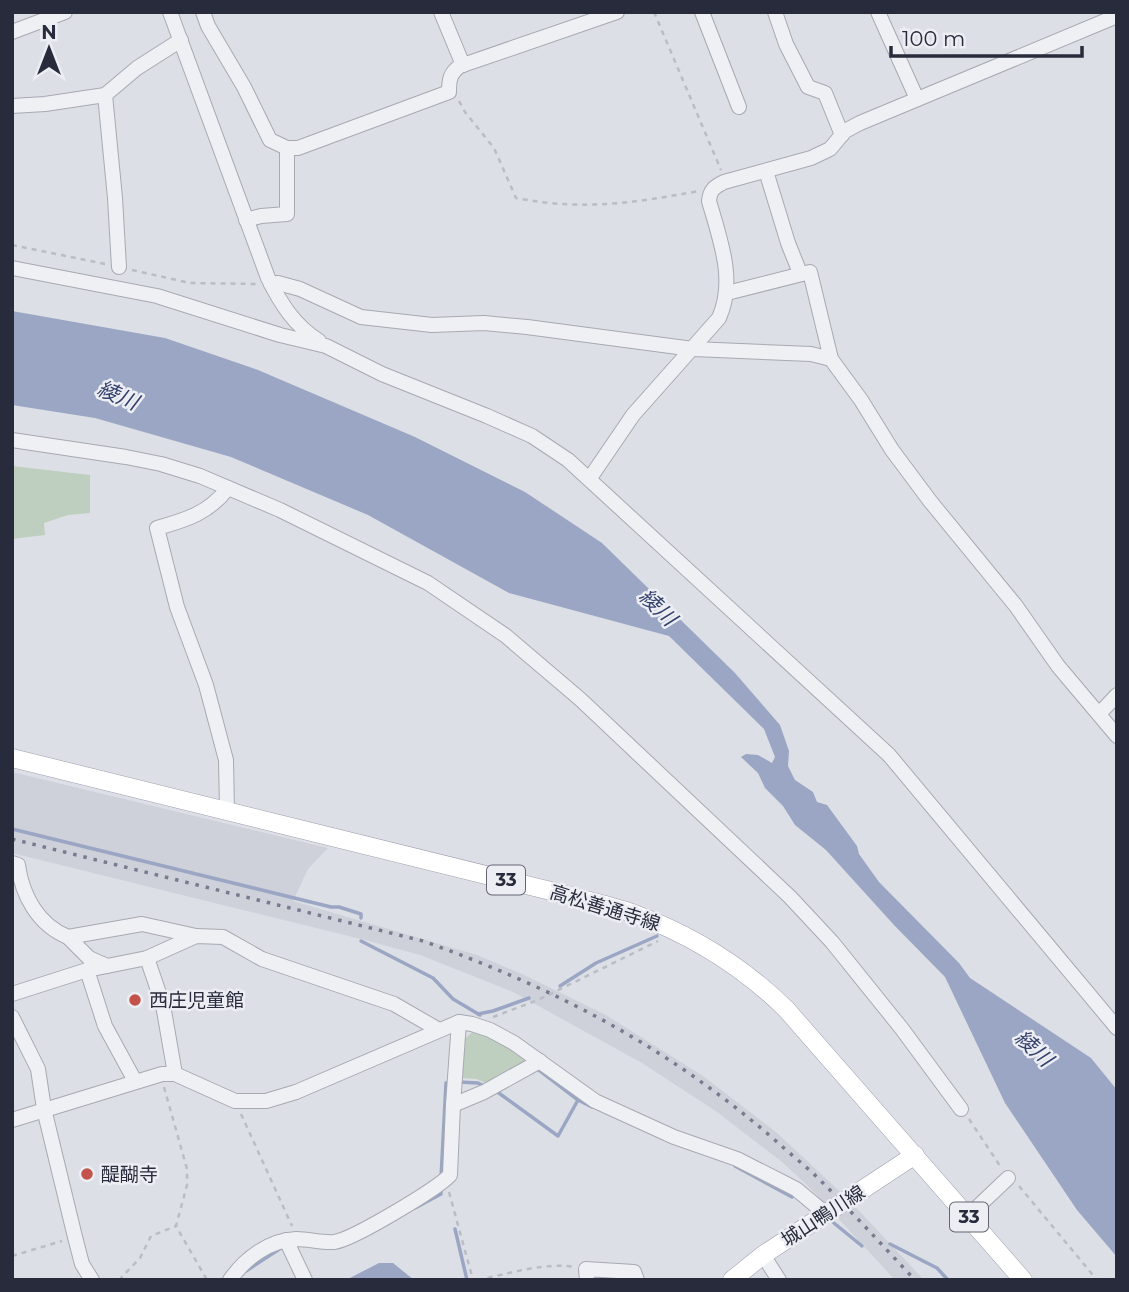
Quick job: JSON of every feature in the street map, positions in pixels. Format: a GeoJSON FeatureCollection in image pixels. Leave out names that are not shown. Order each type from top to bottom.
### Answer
{"type":"FeatureCollection","features":[{"type":"Feature","properties":{"kind":"main road","name":"高松善通寺線"},"geometry":{"type":"LineString","coordinates":[[12,758],[629,912],[674,930],[730,962],[768,992],[1023,1280]]}},
{"type":"Feature","properties":{"kind":"main road","name":"城山鴨川線"},"geometry":{"type":"LineString","coordinates":[[732,1280],[763,1255],[915,1155]]}},
{"type":"Feature","properties":{"kind":"street"},"geometry":{"type":"LineString","coordinates":[[12,32],[65,12]]}},
{"type":"Feature","properties":{"kind":"street"},"geometry":{"type":"LineString","coordinates":[[170,12],[271,284],[290,316],[301,328],[326,346],[382,374],[532,436],[590,478],[890,755],[1117,1028]]}},
{"type":"Feature","properties":{"kind":"street"},"geometry":{"type":"LineString","coordinates":[[203,12],[270,140],[287,148],[298,148],[449,92],[449,78],[454,70],[463,65],[617,12]]}},
{"type":"Feature","properties":{"kind":"street"},"geometry":{"type":"LineString","coordinates":[[441,12],[463,65]]}},
{"type":"Feature","properties":{"kind":"street"},"geometry":{"type":"LineString","coordinates":[[702,12],[739,107]]}},
{"type":"Feature","properties":{"kind":"street"},"geometry":{"type":"LineString","coordinates":[[775,12],[786,44],[808,87],[825,93],[842,135]]}},
{"type":"Feature","properties":{"kind":"street"},"geometry":{"type":"LineString","coordinates":[[878,12],[917,99]]}},
{"type":"Feature","properties":{"kind":"street"},"geometry":{"type":"LineString","coordinates":[[590,478],[633,415],[719,318],[727,293],[727,275],[709,201],[710,192],[726,181],[820,154],[830,149],[842,135],[860,123],[1117,16]]}},
{"type":"Feature","properties":{"kind":"street"},"geometry":{"type":"LineString","coordinates":[[12,106],[105,95],[137,68],[181,40]]}},
{"type":"Feature","properties":{"kind":"street"},"geometry":{"type":"LineString","coordinates":[[105,95],[119,267]]}},
{"type":"Feature","properties":{"kind":"street"},"geometry":{"type":"LineString","coordinates":[[246,220],[287,214],[287,148]]}},
{"type":"Feature","properties":{"kind":"street"},"geometry":{"type":"LineString","coordinates":[[766,171],[788,243],[805,272],[831,359],[930,501],[1117,736]]}},
{"type":"Feature","properties":{"kind":"street"},"geometry":{"type":"LineString","coordinates":[[12,268],[158,296],[280,335],[326,346]]}},
{"type":"Feature","properties":{"kind":"street"},"geometry":{"type":"LineString","coordinates":[[727,293],[805,272]]}},
{"type":"Feature","properties":{"kind":"street"},"geometry":{"type":"LineString","coordinates":[[271,284],[278,283],[300,289],[361,317],[432,325],[459,323],[527,327],[692,349],[811,354],[831,359]]}},
{"type":"Feature","properties":{"kind":"street"},"geometry":{"type":"LineString","coordinates":[[12,440],[161,464],[200,476],[280,510],[428,583],[506,636],[580,699],[790,897],[832,942],[961,1109]]}},
{"type":"Feature","properties":{"kind":"street"},"geometry":{"type":"LineString","coordinates":[[227,810],[226,760],[206,685],[177,607],[157,528],[196,517],[218,501],[228,488]]}},
{"type":"Feature","properties":{"kind":"street"},"geometry":{"type":"LineString","coordinates":[[1099,714],[1117,695]]}},
{"type":"Feature","properties":{"kind":"street"},"geometry":{"type":"LineString","coordinates":[[12,863],[18,865],[19,898],[43,921],[68,937],[89,958],[107,966]]}},
{"type":"Feature","properties":{"kind":"street"},"geometry":{"type":"LineString","coordinates":[[68,937],[142,924],[196,936],[223,937],[262,959],[394,1004],[439,1030]]}},
{"type":"Feature","properties":{"kind":"street"},"geometry":{"type":"LineString","coordinates":[[12,994],[87,970],[146,958],[196,936]]}},
{"type":"Feature","properties":{"kind":"street"},"geometry":{"type":"LineString","coordinates":[[146,958],[163,1005],[169,1074]]}},
{"type":"Feature","properties":{"kind":"street"},"geometry":{"type":"LineString","coordinates":[[87,970],[105,1026],[135,1081]]}},
{"type":"Feature","properties":{"kind":"street"},"geometry":{"type":"LineString","coordinates":[[12,1017],[38,1069],[44,1109],[75,1237],[82,1264],[92,1280]]}},
{"type":"Feature","properties":{"kind":"street"},"geometry":{"type":"LineString","coordinates":[[230,1280],[239,1267],[252,1256],[276,1243],[335,1242],[353,1235],[443,1182],[453,1105],[459,1022]]}},
{"type":"Feature","properties":{"kind":"street"},"geometry":{"type":"LineString","coordinates":[[12,1120],[135,1081],[169,1074],[235,1101],[266,1101],[296,1092],[459,1022],[478,1026],[514,1043],[595,1101],[674,1137],[737,1159],[796,1189],[826,1213]]}},
{"type":"Feature","properties":{"kind":"street"},"geometry":{"type":"LineString","coordinates":[[453,1105],[540,1061]]}},
{"type":"Feature","properties":{"kind":"street"},"geometry":{"type":"LineString","coordinates":[[968,1216],[1008,1178]]}},
{"type":"Feature","properties":{"kind":"street"},"geometry":{"type":"LineString","coordinates":[[290,1243],[304,1280]]}},
{"type":"Feature","properties":{"kind":"street"},"geometry":{"type":"LineString","coordinates":[[763,1255],[779,1280]]}},
{"type":"Feature","properties":{"kind":"street"},"geometry":{"type":"LineString","coordinates":[[586,1274],[634,1272],[637,1280]]}},
{"type":"Feature","properties":{"kind":"path"},"geometry":{"type":"LineString","coordinates":[[654,12],[726,181]]}},
{"type":"Feature","properties":{"kind":"path"},"geometry":{"type":"LineString","coordinates":[[449,92],[457,96],[465,112],[494,148],[516,198],[596,206],[626,204],[702,190],[710,192]]}},
{"type":"Feature","properties":{"kind":"path"},"geometry":{"type":"LineString","coordinates":[[12,245],[190,283],[271,284]]}},
{"type":"Feature","properties":{"kind":"path"},"geometry":{"type":"LineString","coordinates":[[478,1026],[498,1014],[538,1000],[662,939],[674,930]]}},
{"type":"Feature","properties":{"kind":"path"},"geometry":{"type":"LineString","coordinates":[[169,1074],[166,1100],[187,1168],[187,1185],[176,1226],[207,1280]]}},
{"type":"Feature","properties":{"kind":"path"},"geometry":{"type":"LineString","coordinates":[[235,1101],[290,1243]]}},
{"type":"Feature","properties":{"kind":"path"},"geometry":{"type":"LineString","coordinates":[[961,1109],[1008,1178],[1023,1189],[1097,1280]]}},
{"type":"Feature","properties":{"kind":"path"},"geometry":{"type":"LineString","coordinates":[[443,1182],[448,1189],[475,1280],[565,1265],[586,1274]]}},
{"type":"Feature","properties":{"kind":"path"},"geometry":{"type":"LineString","coordinates":[[119,1280],[140,1258],[151,1236],[176,1226]]}},
{"type":"Feature","properties":{"kind":"path"},"geometry":{"type":"LineString","coordinates":[[12,1256],[75,1237]]}},
{"type":"Feature","properties":{"kind":"shaded area"},"geometry":{"type":"Polygon","coordinates":[[[12,772],[328,848],[308,869],[293,901],[477,955],[606,1015],[703,1076],[776,1132],[849,1200],[924,1280],[895,1280],[809,1187],[782,1162],[717,1112],[642,1063],[513,992],[420,955],[12,853],[12,772]]]}},
{"type":"Feature","properties":{"kind":"green space"},"geometry":{"type":"Polygon","coordinates":[[[12,466],[90,475],[90,513],[68,515],[44,523],[45,535],[12,539],[12,466]]]}},
{"type":"Feature","properties":{"kind":"green space"},"geometry":{"type":"Polygon","coordinates":[[[472,1032],[503,1042],[527,1062],[489,1084],[476,1079],[461,1078],[463,1041],[472,1032]]]}},
{"type":"Feature","properties":{"kind":"water","name":"綾川"},"geometry":{"type":"Polygon","coordinates":[[[12,311],[165,338],[258,370],[415,437],[525,492],[602,543],[735,673],[780,725],[789,751],[788,766],[795,780],[813,792],[817,802],[827,805],[879,882],[959,963],[970,978],[1091,1058],[1117,1090],[1117,1257],[1077,1210],[1005,1103],[945,977],[826,850],[795,825],[783,806],[765,788],[758,773],[741,757],[746,754],[758,755],[772,763],[775,757],[764,729],[669,636],[509,593],[368,515],[231,457],[95,418],[12,405],[12,311]]]}},
{"type":"Feature","properties":{"kind":"water"},"geometry":{"type":"Polygon","coordinates":[[[379,1263],[393,1263],[414,1280],[346,1280],[379,1263]]]}},
{"type":"Feature","properties":{"kind":"waterway"},"geometry":{"type":"LineString","coordinates":[[12,829],[339,907],[361,914],[361,918]]}},
{"type":"Feature","properties":{"kind":"waterway"},"geometry":{"type":"LineString","coordinates":[[560,986],[596,963],[657,936]]}},
{"type":"Feature","properties":{"kind":"waterway"},"geometry":{"type":"LineString","coordinates":[[361,941],[433,978],[453,999],[480,1015]]}},
{"type":"Feature","properties":{"kind":"waterway"},"geometry":{"type":"LineString","coordinates":[[478,1014],[529,998]]}},
{"type":"Feature","properties":{"kind":"waterway"},"geometry":{"type":"LineString","coordinates":[[539,1070],[578,1100],[592,1107]]}},
{"type":"Feature","properties":{"kind":"waterway"},"geometry":{"type":"LineString","coordinates":[[441,1178],[446,1083],[452,1082]]}},
{"type":"Feature","properties":{"kind":"waterway"},"geometry":{"type":"LineString","coordinates":[[459,1082],[478,1083],[486,1087]]}},
{"type":"Feature","properties":{"kind":"waterway"},"geometry":{"type":"LineString","coordinates":[[496,1091],[558,1136],[578,1100]]}},
{"type":"Feature","properties":{"kind":"waterway"},"geometry":{"type":"LineString","coordinates":[[735,1166],[792,1197]]}},
{"type":"Feature","properties":{"kind":"waterway"},"geometry":{"type":"LineString","coordinates":[[415,1208],[441,1194],[441,1189]]}},
{"type":"Feature","properties":{"kind":"waterway"},"geometry":{"type":"LineString","coordinates":[[829,1219],[862,1246]]}},
{"type":"Feature","properties":{"kind":"waterway"},"geometry":{"type":"LineString","coordinates":[[455,1229],[467,1280]]}},
{"type":"Feature","properties":{"kind":"waterway"},"geometry":{"type":"LineString","coordinates":[[890,1244],[937,1268],[948,1280]]}},
{"type":"Feature","properties":{"kind":"waterway"},"geometry":{"type":"LineString","coordinates":[[246,1271],[281,1248]]}},
{"type":"Feature","properties":{"kind":"railway"},"geometry":{"type":"LineString","coordinates":[[12,839],[423,941],[520,979],[652,1049],[735,1107],[815,1175],[915,1280]]}},
{"type":"Feature","properties":{"kind":"place","name":"西庄児童館"},"geometry":{"type":"Point","coordinates":[135,1000]}},
{"type":"Feature","properties":{"kind":"place","name":"醍醐寺"},"geometry":{"type":"Point","coordinates":[87,1174]}}]}
